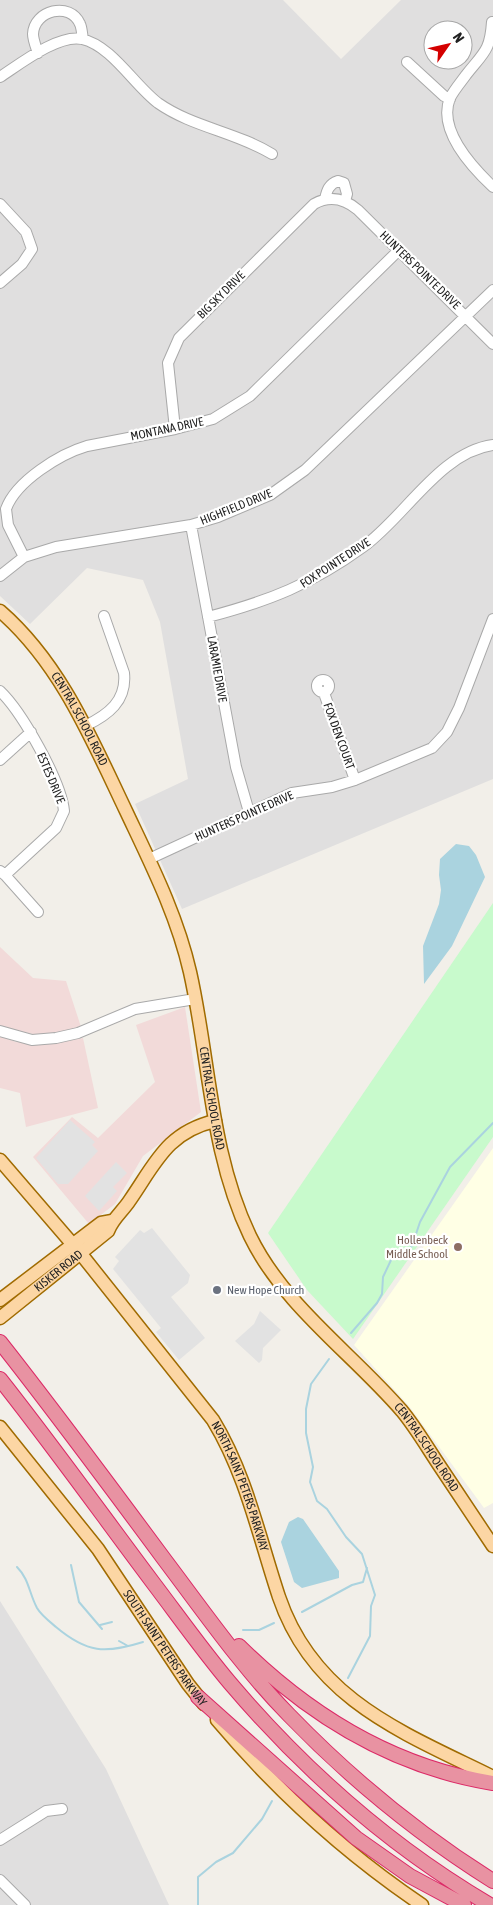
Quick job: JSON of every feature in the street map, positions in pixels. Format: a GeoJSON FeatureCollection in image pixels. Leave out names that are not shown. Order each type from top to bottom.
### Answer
{"type":"FeatureCollection","features":[{"type":"Feature","properties":{"kind":"highway"},"geometry":{"type":"LineString","coordinates":[[0,1342],[195,1600],[263,1686],[330,1756],[413,1826],[493,1880]]}},
{"type":"Feature","properties":{"kind":"highway"},"geometry":{"type":"LineString","coordinates":[[0,1379],[208,1656],[259,1716],[309,1768],[372,1823],[441,1874],[490,1905]]}},
{"type":"Feature","properties":{"kind":"highway"},"geometry":{"type":"LineString","coordinates":[[195,1600],[271,1676],[338,1727],[384,1751],[411,1762],[493,1783]]}},
{"type":"Feature","properties":{"kind":"highway"},"geometry":{"type":"LineString","coordinates":[[198,1697],[356,1838],[410,1876],[464,1905]]}},
{"type":"Feature","properties":{"kind":"main road","name":"CENTRAL SCHOOL ROAD"},"geometry":{"type":"LineString","coordinates":[[0,611],[22,632],[54,673],[86,726],[149,859],[180,934],[195,998],[215,1121],[227,1178],[244,1222],[267,1265],[308,1315],[404,1413],[493,1546]]}},
{"type":"Feature","properties":{"kind":"main road","name":"KISKER ROAD"},"geometry":{"type":"LineString","coordinates":[[0,1318],[108,1231],[112,1221],[130,1201],[144,1175],[162,1152],[182,1135],[201,1125],[215,1121]]}},
{"type":"Feature","properties":{"kind":"main road","name":"NORTH SAINT PETERS PARKWAY"},"geometry":{"type":"LineString","coordinates":[[0,1160],[81,1254],[200,1402],[219,1430],[242,1479],[280,1600],[295,1632],[316,1663],[345,1694],[375,1717],[493,1777]]}},
{"type":"Feature","properties":{"kind":"main road","name":"KISKER ROAD"},"geometry":{"type":"LineString","coordinates":[[0,1300],[101,1223],[112,1221]]}},
{"type":"Feature","properties":{"kind":"main road","name":"SOUTH SAINT PETERS PARKWAY"},"geometry":{"type":"LineString","coordinates":[[0,1427],[98,1549],[198,1697],[235,1741],[297,1806],[367,1865],[422,1905]]}},
{"type":"Feature","properties":{"kind":"street"},"geometry":{"type":"LineString","coordinates":[[38,53],[33,35],[34,28],[41,16],[48,11],[63,11],[75,17],[80,24],[83,39]]}},
{"type":"Feature","properties":{"kind":"street"},"geometry":{"type":"LineString","coordinates":[[492,22],[491,41],[450,99],[449,117],[452,135],[472,166],[493,187]]}},
{"type":"Feature","properties":{"kind":"street"},"geometry":{"type":"LineString","coordinates":[[0,77],[38,53],[62,41],[83,39],[119,62],[136,83],[158,103],[187,119],[252,142],[272,154]]}},
{"type":"Feature","properties":{"kind":"street"},"geometry":{"type":"LineString","coordinates":[[407,62],[444,96],[450,99]]}},
{"type":"Feature","properties":{"kind":"street"},"geometry":{"type":"LineString","coordinates":[[338,181],[344,183],[346,188],[341,200],[325,199],[332,183],[338,181]]}},
{"type":"Feature","properties":{"kind":"street","name":"BIG SKY DRIVE"},"geometry":{"type":"LineString","coordinates":[[175,429],[168,363],[179,338],[314,204],[325,199]]}},
{"type":"Feature","properties":{"kind":"street","name":"HUNTERS POINTE DRIVE"},"geometry":{"type":"LineString","coordinates":[[341,200],[358,210],[467,316],[493,344]]}},
{"type":"Feature","properties":{"kind":"street"},"geometry":{"type":"LineString","coordinates":[[0,204],[26,232],[32,249],[22,264],[0,282]]}},
{"type":"Feature","properties":{"kind":"street","name":"MONTANA DRIVE"},"geometry":{"type":"LineString","coordinates":[[24,557],[8,525],[6,515],[8,504],[22,486],[48,465],[73,450],[175,429],[213,419],[250,396],[399,250]]}},
{"type":"Feature","properties":{"kind":"street","name":"HIGHFIELD DRIVE"},"geometry":{"type":"LineString","coordinates":[[0,576],[24,557],[56,547],[191,526],[264,498],[288,484],[305,470],[493,290]]}},
{"type":"Feature","properties":{"kind":"street","name":"FOX POINTE DRIVE"},"geometry":{"type":"LineString","coordinates":[[208,617],[266,601],[316,578],[372,540],[456,459],[479,447],[493,445]]}},
{"type":"Feature","properties":{"kind":"street","name":"LARAMIE DRIVE"},"geometry":{"type":"LineString","coordinates":[[191,526],[236,767],[250,812]]}},
{"type":"Feature","properties":{"kind":"street"},"geometry":{"type":"LineString","coordinates":[[86,726],[101,719],[113,709],[119,701],[125,682],[124,673],[104,616]]}},
{"type":"Feature","properties":{"kind":"street","name":"HUNTERS POINTE DRIVE"},"geometry":{"type":"LineString","coordinates":[[149,859],[292,793],[332,787],[355,780],[432,748],[447,732],[459,708],[489,643],[493,619]]}},
{"type":"Feature","properties":{"kind":"street","name":"ESTES DRIVE"},"geometry":{"type":"LineString","coordinates":[[0,691],[31,732],[60,795],[64,815],[56,828],[3,873]]}},
{"type":"Feature","properties":{"kind":"street","name":"FOX DEN COURT"},"geometry":{"type":"LineString","coordinates":[[324,693],[355,780]]}},
{"type":"Feature","properties":{"kind":"street"},"geometry":{"type":"LineString","coordinates":[[0,760],[31,732]]}},
{"type":"Feature","properties":{"kind":"street"},"geometry":{"type":"LineString","coordinates":[[3,873],[38,912]]}},
{"type":"Feature","properties":{"kind":"street"},"geometry":{"type":"LineString","coordinates":[[0,1031],[32,1040],[56,1038],[78,1033],[135,1009],[195,998]]}},
{"type":"Feature","properties":{"kind":"street"},"geometry":{"type":"LineString","coordinates":[[0,1840],[46,1811],[62,1809]]}},
{"type":"Feature","properties":{"kind":"street"},"geometry":{"type":"LineString","coordinates":[[0,1880],[25,1905]]}},
{"type":"Feature","properties":{"kind":"shaded area"},"geometry":{"type":"Polygon","coordinates":[[[0,0],[283,0],[341,59],[401,0],[493,0],[493,779],[182,909],[135,804],[188,779],[160,622],[143,580],[87,568],[30,624],[0,596],[0,0]]]}},
{"type":"Feature","properties":{"kind":"shaded area"},"geometry":{"type":"Polygon","coordinates":[[[0,947],[33,978],[66,981],[82,1030],[38,1035],[0,1027],[0,947]]]}},
{"type":"Feature","properties":{"kind":"shaded area"},"geometry":{"type":"Polygon","coordinates":[[[185,1007],[201,1112],[143,1156],[115,1204],[89,1224],[33,1157],[72,1117],[98,1138],[155,1082],[136,1025],[185,1007]]]}},
{"type":"Feature","properties":{"kind":"shaded area"},"geometry":{"type":"Polygon","coordinates":[[[0,1036],[16,1042],[52,1044],[83,1038],[98,1108],[26,1127],[20,1093],[0,1088],[0,1036]]]}},
{"type":"Feature","properties":{"kind":"shaded area"},"geometry":{"type":"Polygon","coordinates":[[[70,1120],[95,1142],[92,1145],[98,1151],[68,1184],[58,1184],[36,1158],[70,1120]]]}},
{"type":"Feature","properties":{"kind":"shaded area","name":"Hollenbeck Middle School"},"geometry":{"type":"Polygon","coordinates":[[[493,1148],[493,1503],[484,1508],[409,1406],[354,1345],[493,1148]]]}},
{"type":"Feature","properties":{"kind":"shaded area"},"geometry":{"type":"Polygon","coordinates":[[[116,1162],[127,1173],[113,1187],[117,1191],[99,1211],[85,1196],[116,1162]]]}},
{"type":"Feature","properties":{"kind":"shaded area"},"geometry":{"type":"Polygon","coordinates":[[[152,1228],[190,1275],[188,1283],[171,1297],[205,1338],[179,1360],[156,1332],[161,1328],[113,1269],[119,1261],[115,1257],[140,1230],[144,1233],[152,1228]]]}},
{"type":"Feature","properties":{"kind":"shaded area"},"geometry":{"type":"Polygon","coordinates":[[[260,1311],[281,1330],[263,1348],[262,1360],[259,1363],[235,1341],[254,1324],[260,1311]]]}},
{"type":"Feature","properties":{"kind":"shaded area"},"geometry":{"type":"Polygon","coordinates":[[[0,1601],[106,1769],[169,1905],[0,1905],[0,1601]]]}},
{"type":"Feature","properties":{"kind":"green space"},"geometry":{"type":"Polygon","coordinates":[[[493,903],[493,1137],[353,1339],[307,1290],[268,1233],[493,903]]]}},
{"type":"Feature","properties":{"kind":"water"},"geometry":{"type":"Polygon","coordinates":[[[456,844],[469,846],[476,855],[485,877],[452,946],[424,984],[423,946],[439,904],[441,890],[439,875],[440,859],[456,844]]]}},
{"type":"Feature","properties":{"kind":"water"},"geometry":{"type":"Polygon","coordinates":[[[298,1517],[303,1519],[339,1571],[339,1578],[302,1588],[294,1582],[281,1542],[289,1522],[298,1517]]]}},
{"type":"Feature","properties":{"kind":"waterway"},"geometry":{"type":"LineString","coordinates":[[351,1333],[377,1303],[382,1294],[383,1277],[392,1258],[397,1253],[408,1251],[412,1246],[420,1222],[450,1167],[493,1123]]}},
{"type":"Feature","properties":{"kind":"waterway"},"geometry":{"type":"LineString","coordinates":[[329,1359],[311,1384],[306,1409],[306,1433],[313,1467],[310,1482],[317,1501],[327,1509],[346,1537],[362,1554],[375,1595],[371,1606],[370,1636],[348,1678]]}},
{"type":"Feature","properties":{"kind":"waterway"},"geometry":{"type":"LineString","coordinates":[[71,1565],[79,1602],[102,1629]]}},
{"type":"Feature","properties":{"kind":"waterway"},"geometry":{"type":"LineString","coordinates":[[17,1567],[24,1576],[39,1611],[67,1636],[77,1642],[97,1649],[118,1648],[143,1642]]}},
{"type":"Feature","properties":{"kind":"waterway"},"geometry":{"type":"LineString","coordinates":[[302,1612],[352,1585],[363,1582],[367,1568]]}},
{"type":"Feature","properties":{"kind":"waterway"},"geometry":{"type":"LineString","coordinates":[[100,1625],[112,1622]]}},
{"type":"Feature","properties":{"kind":"waterway"},"geometry":{"type":"LineString","coordinates":[[243,1630],[259,1630],[274,1623]]}},
{"type":"Feature","properties":{"kind":"waterway"},"geometry":{"type":"LineString","coordinates":[[119,1641],[128,1646]]}},
{"type":"Feature","properties":{"kind":"waterway"},"geometry":{"type":"LineString","coordinates":[[198,1905],[198,1877],[216,1862],[233,1853],[262,1819],[272,1801]]}},
{"type":"Feature","properties":{"kind":"place","name":"Hollenbeck Middle School"},"geometry":{"type":"Point","coordinates":[458,1247]}},
{"type":"Feature","properties":{"kind":"place","name":"New Hope Church"},"geometry":{"type":"Point","coordinates":[217,1290]}}]}
